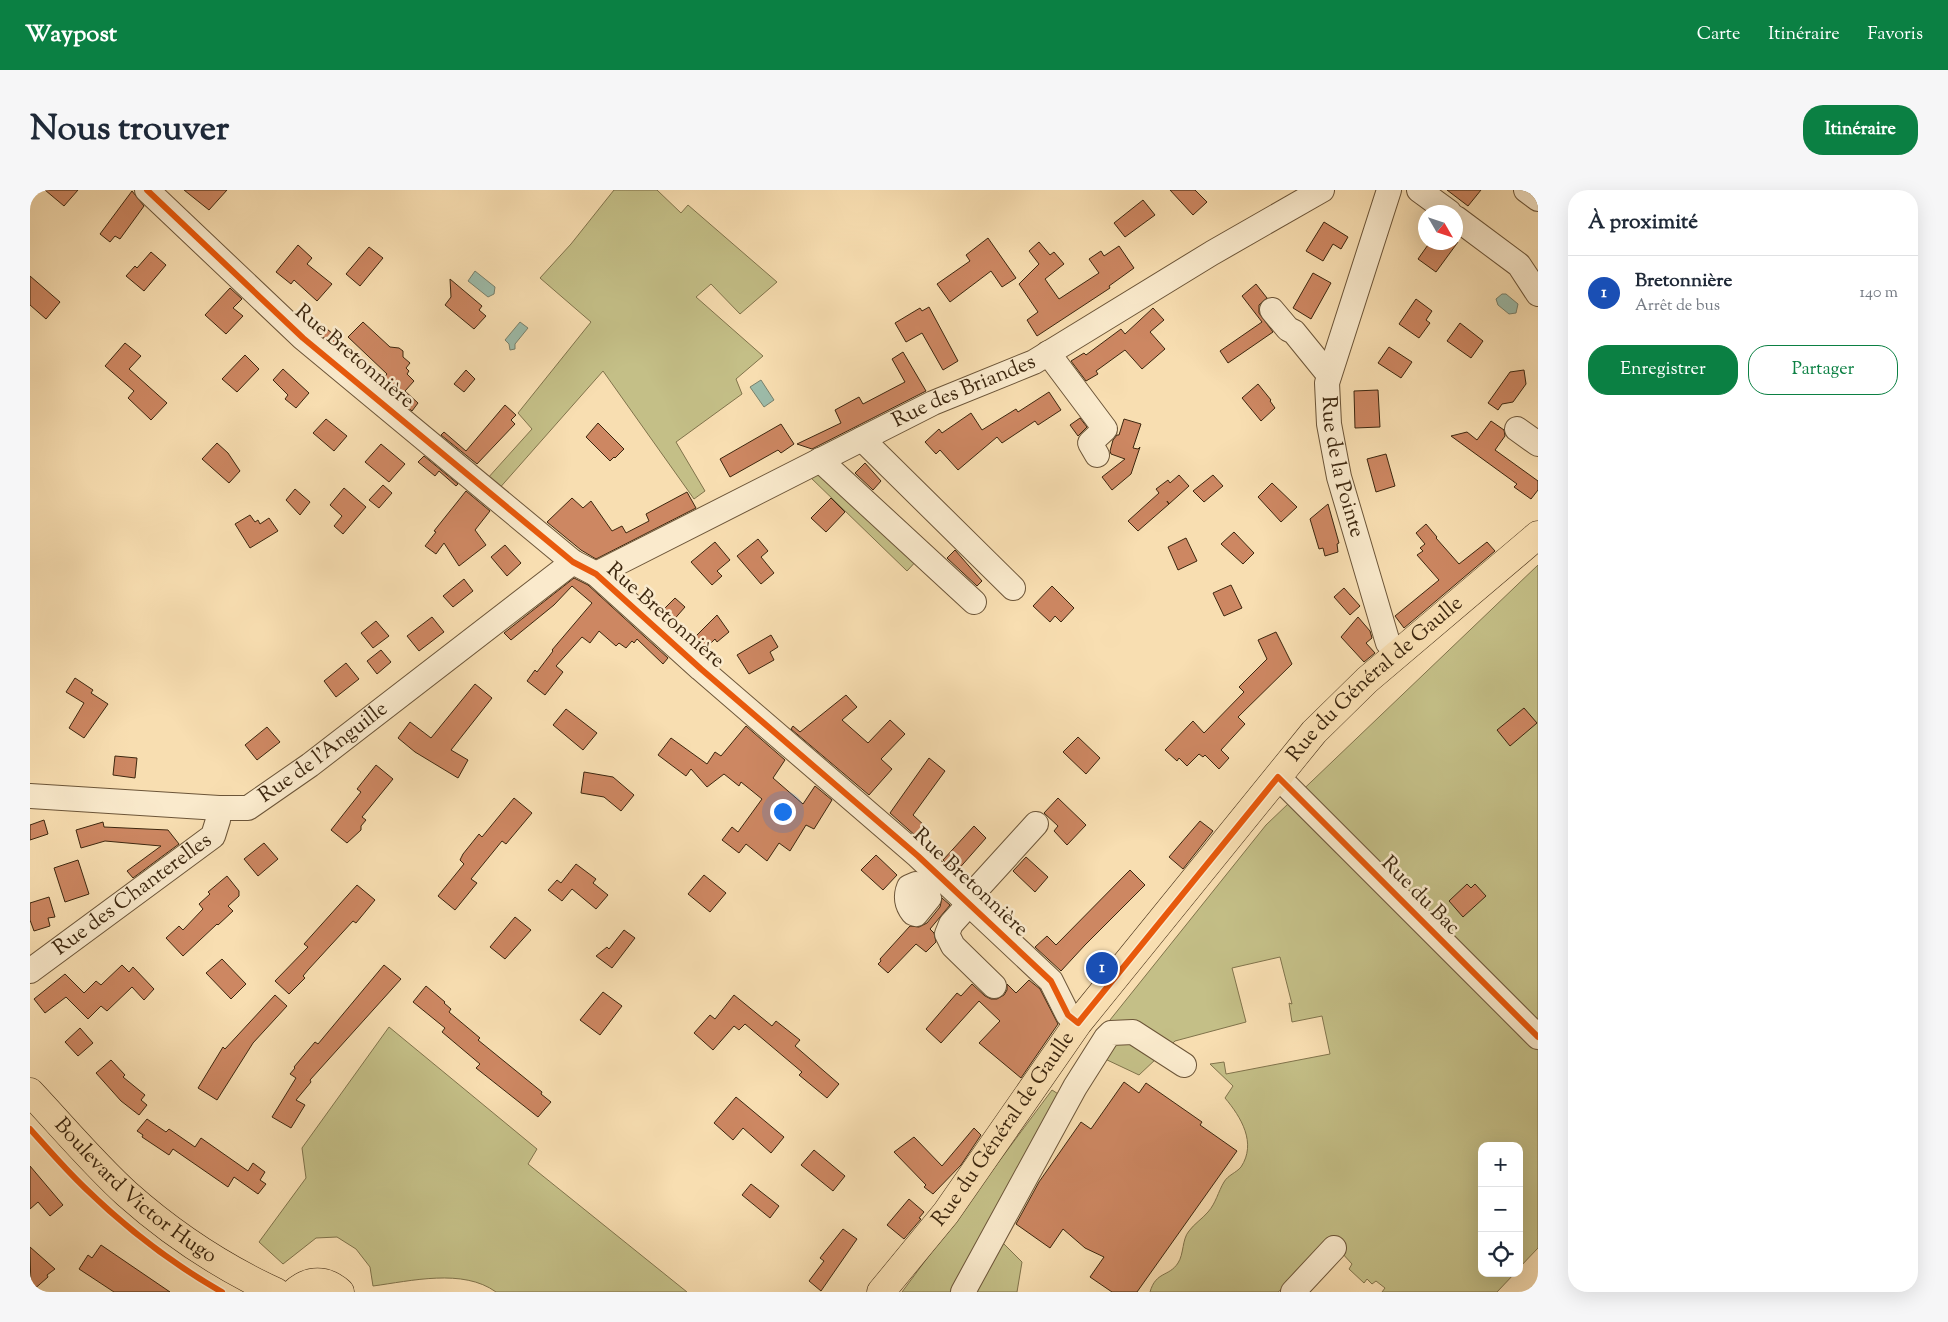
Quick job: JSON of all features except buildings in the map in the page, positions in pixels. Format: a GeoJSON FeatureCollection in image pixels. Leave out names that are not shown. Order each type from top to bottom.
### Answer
{"type":"FeatureCollection","features":[{"type":"Feature","properties":{"kind":"main road","name":"Rue du Général de Gaulle"},"geometry":{"type":"LineString","coordinates":[[881,1292],[946,1213],[1078,1023],[1314,732],[1398,654],[1538,535]]}},
{"type":"Feature","properties":{"kind":"main road","name":"Boulevard Victor Hugo"},"geometry":{"type":"LineString","coordinates":[[30,1092],[120,1187],[167,1227],[203,1252],[276,1292]]}},
{"type":"Feature","properties":{"kind":"main road"},"geometry":{"type":"LineString","coordinates":[[295,1292],[305,1284],[325,1282],[334,1286],[340,1292]]}},
{"type":"Feature","properties":{"kind":"street","name":"Rue Bretonnière"},"geometry":{"type":"LineString","coordinates":[[147,190],[303,338],[572,562],[596,574],[934,883],[968,902],[1051,981],[1068,1015],[1078,1023]]}},
{"type":"Feature","properties":{"kind":"street","name":"Rue des Briandes"},"geometry":{"type":"LineString","coordinates":[[596,574],[933,403],[1034,362],[1212,253],[1322,190]]}},
{"type":"Feature","properties":{"kind":"street","name":"Rue de la Pointe"},"geometry":{"type":"LineString","coordinates":[[1389,190],[1327,383],[1329,424],[1339,477],[1388,643],[1398,654]]}},
{"type":"Feature","properties":{"kind":"street"},"geometry":{"type":"LineString","coordinates":[[1419,190],[1439,205]]}},
{"type":"Feature","properties":{"kind":"street"},"geometry":{"type":"LineString","coordinates":[[1526,190],[1538,199]]}},
{"type":"Feature","properties":{"kind":"street"},"geometry":{"type":"LineString","coordinates":[[1463,223],[1519,265],[1538,294]]}},
{"type":"Feature","properties":{"kind":"street"},"geometry":{"type":"LineString","coordinates":[[1272,310],[1288,329],[1294,332],[1329,375]]}},
{"type":"Feature","properties":{"kind":"street"},"geometry":{"type":"LineString","coordinates":[[1048,353],[1105,428],[1090,443],[1097,455]]}},
{"type":"Feature","properties":{"kind":"street"},"geometry":{"type":"LineString","coordinates":[[1517,429],[1538,444]]}},
{"type":"Feature","properties":{"kind":"street"},"geometry":{"type":"LineString","coordinates":[[862,439],[1014,588]]}},
{"type":"Feature","properties":{"kind":"street"},"geometry":{"type":"LineString","coordinates":[[820,460],[974,602]]}},
{"type":"Feature","properties":{"kind":"street","name":"Rue de l'Anguille"},"geometry":{"type":"LineString","coordinates":[[30,796],[219,808],[248,808],[310,765],[572,562]]}},
{"type":"Feature","properties":{"kind":"street","name":"Rue du Bac"},"geometry":{"type":"LineString","coordinates":[[1278,777],[1538,1038]]}},
{"type":"Feature","properties":{"kind":"street","name":"Rue des Chanterelles"},"geometry":{"type":"LineString","coordinates":[[30,971],[214,836],[219,808]]}},
{"type":"Feature","properties":{"kind":"street"},"geometry":{"type":"LineString","coordinates":[[994,986],[953,946],[947,934],[951,924],[968,902],[1036,824]]}},
{"type":"Feature","properties":{"kind":"street"},"geometry":{"type":"LineString","coordinates":[[963,1292],[1075,1087],[1106,1038],[1112,1033],[1133,1032],[1184,1065]]}},
{"type":"Feature","properties":{"kind":"street"},"geometry":{"type":"LineString","coordinates":[[1293,1292],[1334,1248]]}},
{"type":"Feature","properties":{"kind":"shaded area"},"geometry":{"type":"Polygon","coordinates":[[[614,190],[657,190],[681,213],[688,205],[777,282],[740,314],[711,284],[696,297],[763,356],[736,379],[742,394],[676,442],[705,491],[694,499],[603,371],[497,491],[487,479],[532,429],[518,413],[591,322],[540,278],[571,244],[614,190]]]}},
{"type":"Feature","properties":{"kind":"shaded area"},"geometry":{"type":"Polygon","coordinates":[[[475,271],[495,287],[494,294],[488,297],[468,281],[475,271]]]}},
{"type":"Feature","properties":{"kind":"shaded area"},"geometry":{"type":"Polygon","coordinates":[[[1502,294],[1506,294],[1518,304],[1516,313],[1509,314],[1498,305],[1496,299],[1502,294]]]}},
{"type":"Feature","properties":{"kind":"shaded area"},"geometry":{"type":"Polygon","coordinates":[[[520,322],[528,328],[515,344],[515,349],[510,350],[509,344],[505,340],[520,322]]]}},
{"type":"Feature","properties":{"kind":"shaded area"},"geometry":{"type":"Polygon","coordinates":[[[761,380],[774,400],[764,407],[750,387],[761,380]]]}},
{"type":"Feature","properties":{"kind":"shaded area"},"geometry":{"type":"Polygon","coordinates":[[[823,467],[919,558],[907,571],[809,476],[823,467]]]}},
{"type":"Feature","properties":{"kind":"shaded area"},"geometry":{"type":"Polygon","coordinates":[[[1538,565],[1538,1248],[1523,1264],[1523,1142],[1478,1142],[1478,1277],[1511,1277],[1497,1292],[1382,1292],[1385,1288],[1376,1281],[1372,1284],[1367,1279],[1364,1283],[1349,1269],[1352,1264],[1341,1252],[1300,1275],[1278,1292],[1150,1292],[1159,1277],[1178,1263],[1187,1234],[1211,1209],[1224,1182],[1241,1167],[1246,1158],[1248,1149],[1245,1131],[1236,1113],[1225,1098],[1233,1086],[1210,1064],[1224,1062],[1226,1074],[1330,1054],[1322,1016],[1292,1022],[1289,1003],[1292,1004],[1280,957],[1232,968],[1246,1022],[1175,1041],[1139,1075],[1086,1050],[1266,825],[1538,565]]]}},
{"type":"Feature","properties":{"kind":"shaded area"},"geometry":{"type":"Polygon","coordinates":[[[389,1027],[537,1149],[528,1164],[687,1292],[496,1292],[468,1280],[453,1278],[420,1279],[373,1286],[370,1267],[356,1249],[337,1237],[316,1238],[283,1264],[259,1242],[306,1178],[302,1148],[389,1027]]]}},
{"type":"Feature","properties":{"kind":"shaded area"},"geometry":{"type":"Polygon","coordinates":[[[1052,1090],[1063,1097],[989,1229],[1022,1262],[1017,1292],[902,1292],[1052,1090]]]}},
{"type":"Feature","properties":{"kind":"cycle path"},"geometry":{"type":"LineString","coordinates":[[147,190],[303,338],[573,562],[596,574],[701,669],[918,856],[1051,981],[1068,1015],[1078,1023],[1278,777],[1538,1037]]}},
{"type":"Feature","properties":{"kind":"cycle path"},"geometry":{"type":"LineString","coordinates":[[30,1129],[71,1174],[117,1217],[150,1245],[222,1292]]}},
{"type":"Feature","properties":{"kind":"place","name":"Bretonnière"},"geometry":{"type":"Point","coordinates":[1102,968]}}]}
